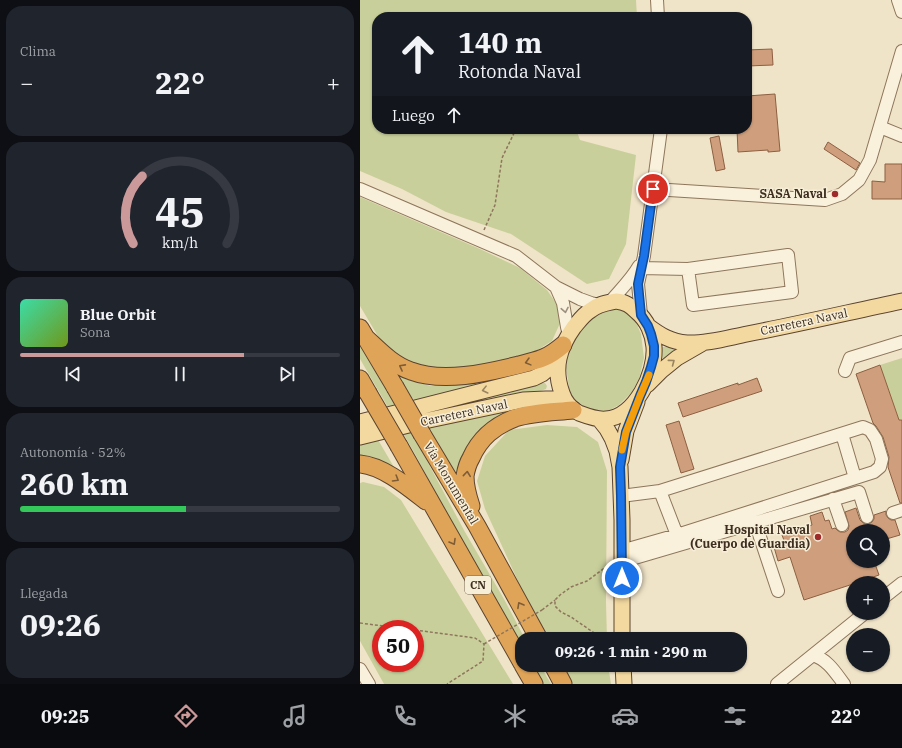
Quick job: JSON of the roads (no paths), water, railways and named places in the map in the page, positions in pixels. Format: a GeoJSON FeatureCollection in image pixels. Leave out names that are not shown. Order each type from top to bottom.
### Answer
{"type":"FeatureCollection","features":[{"type":"Feature","properties":{"kind":"highway"},"geometry":{"type":"LineString","coordinates":[[363,333],[394,363],[409,371],[426,376],[439,377],[498,370],[545,357],[563,347]]}},
{"type":"Feature","properties":{"kind":"highway","name":"Vía Monumental"},"geometry":{"type":"LineString","coordinates":[[363,333],[477,526],[535,632]]}},
{"type":"Feature","properties":{"kind":"highway","name":"CN"},"geometry":{"type":"LineString","coordinates":[[364,386],[515,650]]}},
{"type":"Feature","properties":{"kind":"highway"},"geometry":{"type":"LineString","coordinates":[[477,526],[467,493],[465,475],[474,451],[482,438],[497,426],[516,418],[571,408]]}},
{"type":"Feature","properties":{"kind":"highway"},"geometry":{"type":"LineString","coordinates":[[360,464],[368,464],[394,477],[434,508]]}},
{"type":"Feature","properties":{"kind":"highway","name":"CN"},"geometry":{"type":"LineString","coordinates":[[527,672],[534,684]]}},
{"type":"Feature","properties":{"kind":"highway"},"geometry":{"type":"LineString","coordinates":[[557,672],[563,684]]}},
{"type":"Feature","properties":{"kind":"main road"},"geometry":{"type":"LineString","coordinates":[[622,632],[620,467],[626,432],[649,375],[654,356],[654,346],[651,334],[645,321],[629,304],[616,301],[590,310],[583,316],[563,347],[559,381],[563,396],[571,408],[599,419],[611,418],[622,413],[632,406],[641,392]]}},
{"type":"Feature","properties":{"kind":"main road","name":"Carretera Naval"},"geometry":{"type":"LineString","coordinates":[[645,321],[667,339],[687,343],[706,342],[902,301]]}},
{"type":"Feature","properties":{"kind":"main road","name":"Carretera Naval"},"geometry":{"type":"LineString","coordinates":[[641,392],[677,358],[706,342]]}},
{"type":"Feature","properties":{"kind":"main road","name":"Carretera Naval"},"geometry":{"type":"LineString","coordinates":[[360,422],[534,378],[542,374],[563,347]]}},
{"type":"Feature","properties":{"kind":"main road","name":"Carretera Naval"},"geometry":{"type":"LineString","coordinates":[[360,437],[429,420],[523,400],[554,399],[571,408]]}},
{"type":"Feature","properties":{"kind":"main road"},"geometry":{"type":"LineString","coordinates":[[599,419],[612,438],[620,467]]}},
{"type":"Feature","properties":{"kind":"main road"},"geometry":{"type":"LineString","coordinates":[[623,672],[624,684]]}},
{"type":"Feature","properties":{"kind":"street"},"geometry":{"type":"LineString","coordinates":[[657,0],[658,12]]}},
{"type":"Feature","properties":{"kind":"street"},"geometry":{"type":"LineString","coordinates":[[898,0],[902,12]]}},
{"type":"Feature","properties":{"kind":"street"},"geometry":{"type":"LineString","coordinates":[[653,189],[825,200],[842,194],[859,180],[870,160],[902,51]]}},
{"type":"Feature","properties":{"kind":"street"},"geometry":{"type":"LineString","coordinates":[[880,127],[902,136]]}},
{"type":"Feature","properties":{"kind":"street"},"geometry":{"type":"LineString","coordinates":[[645,321],[638,284],[643,262],[660,134]]}},
{"type":"Feature","properties":{"kind":"street"},"geometry":{"type":"LineString","coordinates":[[360,189],[516,256],[556,286],[580,299],[591,303],[604,304],[627,285],[643,262]]}},
{"type":"Feature","properties":{"kind":"street"},"geometry":{"type":"LineString","coordinates":[[643,262],[688,269],[788,255],[792,292],[693,305],[688,269]]}},
{"type":"Feature","properties":{"kind":"street"},"geometry":{"type":"LineString","coordinates":[[556,286],[563,303],[567,327],[563,347]]}},
{"type":"Feature","properties":{"kind":"street"},"geometry":{"type":"LineString","coordinates":[[845,370],[850,358],[902,342]]}},
{"type":"Feature","properties":{"kind":"street"},"geometry":{"type":"LineString","coordinates":[[621,496],[660,490],[863,427],[870,430],[876,439],[882,459],[880,466],[874,472],[676,535],[621,556]]}},
{"type":"Feature","properties":{"kind":"street"},"geometry":{"type":"LineString","coordinates":[[842,434],[856,478]]}},
{"type":"Feature","properties":{"kind":"street"},"geometry":{"type":"LineString","coordinates":[[660,490],[676,535]]}},
{"type":"Feature","properties":{"kind":"street"},"geometry":{"type":"LineString","coordinates":[[621,556],[755,522],[860,492],[867,517]]}},
{"type":"Feature","properties":{"kind":"street"},"geometry":{"type":"LineString","coordinates":[[833,499],[842,525]]}},
{"type":"Feature","properties":{"kind":"street"},"geometry":{"type":"LineString","coordinates":[[755,522],[778,591]]}},
{"type":"Feature","properties":{"kind":"street"},"geometry":{"type":"LineString","coordinates":[[890,592],[902,583]]}},
{"type":"Feature","properties":{"kind":"street"},"geometry":{"type":"LineString","coordinates":[[777,684],[856,620]]}},
{"type":"Feature","properties":{"kind":"street"},"geometry":{"type":"LineString","coordinates":[[813,655],[820,657],[831,666],[844,684]]}},
{"type":"Feature","properties":{"kind":"street"},"geometry":{"type":"LineString","coordinates":[[360,669],[369,684]]}},
{"type":"Feature","properties":{"kind":"place","name":"SASA Naval"},"geometry":{"type":"Point","coordinates":[835,194]}},
{"type":"Feature","properties":{"kind":"place","name":"Hospital Naval (Cuerpo de Guardia)"},"geometry":{"type":"Point","coordinates":[818,537]}}]}
